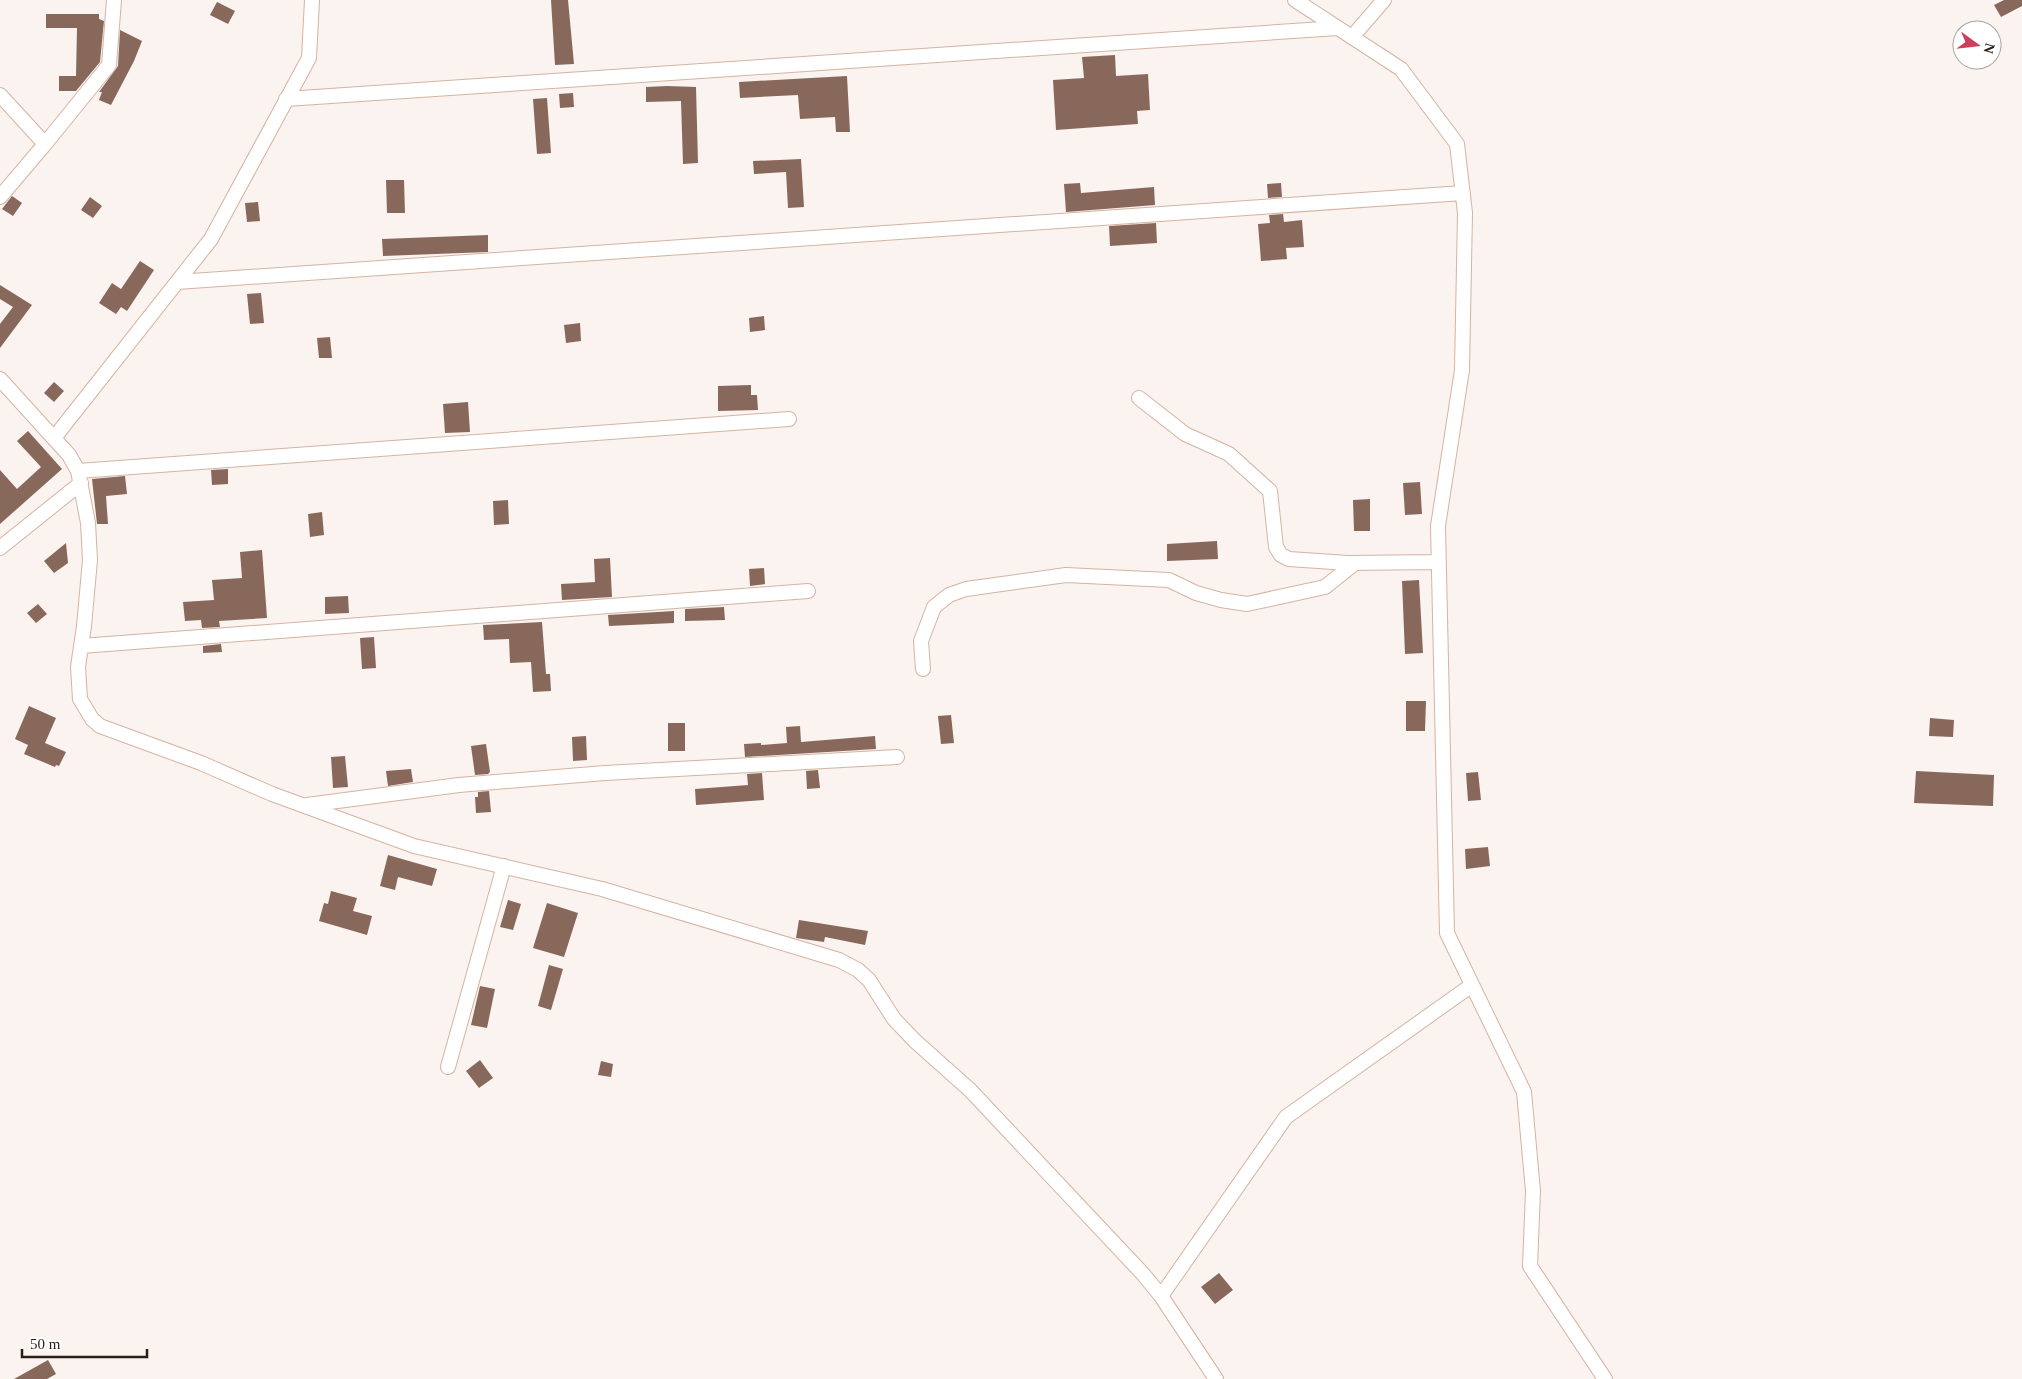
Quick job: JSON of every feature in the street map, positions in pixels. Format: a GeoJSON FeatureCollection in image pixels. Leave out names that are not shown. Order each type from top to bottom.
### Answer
{"type":"FeatureCollection","features":[{"type":"Feature","properties":{"kind":"street"},"geometry":{"type":"LineString","coordinates":[[0,197],[109,66],[114,0]]}},
{"type":"Feature","properties":{"kind":"street"},"geometry":{"type":"LineString","coordinates":[[54,438],[211,239],[308,58],[312,0]]}},
{"type":"Feature","properties":{"kind":"street"},"geometry":{"type":"LineString","coordinates":[[1295,0],[1400,69],[1457,144],[1466,213],[1462,370],[1438,526],[1447,933],[1524,1092],[1533,1191],[1530,1266],[1605,1379]]}},
{"type":"Feature","properties":{"kind":"street"},"geometry":{"type":"LineString","coordinates":[[1352,37],[1384,0]]}},
{"type":"Feature","properties":{"kind":"street"},"geometry":{"type":"LineString","coordinates":[[286,99],[1338,28]]}},
{"type":"Feature","properties":{"kind":"street"},"geometry":{"type":"LineString","coordinates":[[0,95],[45,144]]}},
{"type":"Feature","properties":{"kind":"street"},"geometry":{"type":"LineString","coordinates":[[177,282],[1463,193]]}},
{"type":"Feature","properties":{"kind":"street"},"geometry":{"type":"LineString","coordinates":[[0,379],[69,455],[79,477],[88,523],[90,560],[78,667],[80,699],[92,719],[100,726],[201,764],[272,794],[414,846],[611,891],[838,960],[858,970],[869,980],[894,1019],[915,1041],[970,1090],[1053,1176],[1143,1274],[1161,1296],[1216,1379]]}},
{"type":"Feature","properties":{"kind":"street"},"geometry":{"type":"LineString","coordinates":[[1139,398],[1186,434],[1229,454],[1270,491],[1276,547],[1281,555],[1289,559],[1355,563],[1439,562]]}},
{"type":"Feature","properties":{"kind":"street"},"geometry":{"type":"LineString","coordinates":[[0,548],[79,477],[789,419]]}},
{"type":"Feature","properties":{"kind":"street"},"geometry":{"type":"LineString","coordinates":[[923,669],[921,641],[934,607],[949,595],[966,589],[1066,575],[1169,580],[1196,593],[1221,600],[1247,604],[1325,587],[1355,563]]}},
{"type":"Feature","properties":{"kind":"street"},"geometry":{"type":"LineString","coordinates":[[81,646],[808,591]]}},
{"type":"Feature","properties":{"kind":"street"},"geometry":{"type":"LineString","coordinates":[[306,806],[459,785],[566,776],[897,757]]}},
{"type":"Feature","properties":{"kind":"street"},"geometry":{"type":"LineString","coordinates":[[448,1067],[504,866]]}},
{"type":"Feature","properties":{"kind":"street"},"geometry":{"type":"LineString","coordinates":[[1161,1296],[1286,1117],[1472,984]]}},
{"type":"Feature","properties":{"kind":"building"},"geometry":{"type":"Polygon","coordinates":[[[551,0],[568,0],[574,64],[555,65],[551,0]]]}},
{"type":"Feature","properties":{"kind":"building"},"geometry":{"type":"Polygon","coordinates":[[[2004,0],[2022,0],[2022,6],[2001,17],[1994,5],[2004,0]]]}},
{"type":"Feature","properties":{"kind":"building"},"geometry":{"type":"Polygon","coordinates":[[[217,2],[235,11],[228,24],[210,15],[217,2]]]}},
{"type":"Feature","properties":{"kind":"building"},"geometry":{"type":"Polygon","coordinates":[[[46,14],[99,14],[99,19],[104,21],[100,62],[76,91],[59,91],[59,76],[76,76],[77,28],[46,28],[46,14]]]}},
{"type":"Feature","properties":{"kind":"building"},"geometry":{"type":"Polygon","coordinates":[[[120,30],[142,41],[134,61],[111,105],[99,100],[102,92],[99,92],[118,66],[120,30]]]}},
{"type":"Feature","properties":{"kind":"building"},"geometry":{"type":"Polygon","coordinates":[[[1115,55],[1116,76],[1148,74],[1150,110],[1137,111],[1138,124],[1056,130],[1053,80],[1084,78],[1082,57],[1115,55]]]}},
{"type":"Feature","properties":{"kind":"building"},"geometry":{"type":"Polygon","coordinates":[[[847,76],[850,132],[836,132],[835,117],[800,119],[798,95],[740,98],[739,82],[847,76]]]}},
{"type":"Feature","properties":{"kind":"building"},"geometry":{"type":"Polygon","coordinates":[[[646,87],[696,87],[698,163],[683,164],[681,101],[646,102],[646,87]]]}},
{"type":"Feature","properties":{"kind":"building"},"geometry":{"type":"Polygon","coordinates":[[[573,93],[574,107],[560,108],[559,94],[573,93]]]}},
{"type":"Feature","properties":{"kind":"building"},"geometry":{"type":"Polygon","coordinates":[[[547,98],[551,153],[537,154],[533,99],[547,98]]]}},
{"type":"Feature","properties":{"kind":"building"},"geometry":{"type":"Polygon","coordinates":[[[801,159],[804,207],[788,208],[786,172],[754,174],[753,161],[801,159]]]}},
{"type":"Feature","properties":{"kind":"building"},"geometry":{"type":"Polygon","coordinates":[[[386,180],[404,180],[405,213],[387,213],[386,180]]]}},
{"type":"Feature","properties":{"kind":"building"},"geometry":{"type":"Polygon","coordinates":[[[1080,183],[1081,193],[1154,187],[1155,205],[1066,212],[1064,184],[1080,183]]]}},
{"type":"Feature","properties":{"kind":"building"},"geometry":{"type":"Polygon","coordinates":[[[1281,183],[1282,197],[1268,198],[1267,184],[1281,183]]]}},
{"type":"Feature","properties":{"kind":"building"},"geometry":{"type":"Polygon","coordinates":[[[12,196],[22,203],[13,216],[2,209],[12,196]]]}},
{"type":"Feature","properties":{"kind":"building"},"geometry":{"type":"Polygon","coordinates":[[[90,197],[102,206],[93,218],[81,210],[90,197]]]}},
{"type":"Feature","properties":{"kind":"building"},"geometry":{"type":"Polygon","coordinates":[[[258,202],[260,221],[247,222],[245,203],[258,202]]]}},
{"type":"Feature","properties":{"kind":"building"},"geometry":{"type":"Polygon","coordinates":[[[1283,214],[1284,222],[1302,220],[1304,247],[1286,248],[1287,259],[1261,261],[1258,224],[1270,223],[1269,215],[1283,214]]]}},
{"type":"Feature","properties":{"kind":"building"},"geometry":{"type":"Polygon","coordinates":[[[1156,223],[1157,243],[1110,246],[1109,226],[1156,223]]]}},
{"type":"Feature","properties":{"kind":"building"},"geometry":{"type":"Polygon","coordinates":[[[488,235],[488,252],[383,256],[382,239],[488,235]]]}},
{"type":"Feature","properties":{"kind":"building"},"geometry":{"type":"Polygon","coordinates":[[[140,261],[154,270],[127,311],[121,307],[116,314],[99,303],[112,283],[121,289],[140,261]]]}},
{"type":"Feature","properties":{"kind":"building"},"geometry":{"type":"Polygon","coordinates":[[[0,285],[32,305],[0,348],[0,324],[13,307],[0,299],[0,285]]]}},
{"type":"Feature","properties":{"kind":"building"},"geometry":{"type":"Polygon","coordinates":[[[261,293],[264,323],[250,324],[247,294],[261,293]]]}},
{"type":"Feature","properties":{"kind":"building"},"geometry":{"type":"Polygon","coordinates":[[[764,316],[765,330],[750,332],[749,318],[764,316]]]}},
{"type":"Feature","properties":{"kind":"building"},"geometry":{"type":"Polygon","coordinates":[[[580,323],[581,341],[566,343],[564,325],[580,323]]]}},
{"type":"Feature","properties":{"kind":"building"},"geometry":{"type":"Polygon","coordinates":[[[330,337],[332,358],[319,358],[317,338],[330,337]]]}},
{"type":"Feature","properties":{"kind":"building"},"geometry":{"type":"Polygon","coordinates":[[[54,382],[64,391],[54,402],[44,393],[54,382]]]}},
{"type":"Feature","properties":{"kind":"building"},"geometry":{"type":"Polygon","coordinates":[[[751,385],[751,395],[757,395],[758,410],[718,411],[718,386],[751,385]]]}},
{"type":"Feature","properties":{"kind":"building"},"geometry":{"type":"Polygon","coordinates":[[[468,402],[470,432],[445,433],[443,404],[468,402]]]}},
{"type":"Feature","properties":{"kind":"building"},"geometry":{"type":"Polygon","coordinates":[[[28,431],[62,469],[0,524],[0,470],[17,489],[41,467],[17,441],[28,431]]]}},
{"type":"Feature","properties":{"kind":"building"},"geometry":{"type":"Polygon","coordinates":[[[228,469],[228,484],[212,485],[211,470],[228,469]]]}},
{"type":"Feature","properties":{"kind":"building"},"geometry":{"type":"Polygon","coordinates":[[[125,476],[127,494],[106,496],[108,524],[97,524],[92,479],[125,476]]]}},
{"type":"Feature","properties":{"kind":"building"},"geometry":{"type":"Polygon","coordinates":[[[1420,482],[1422,514],[1405,515],[1403,483],[1420,482]]]}},
{"type":"Feature","properties":{"kind":"building"},"geometry":{"type":"Polygon","coordinates":[[[1370,499],[1370,531],[1354,531],[1353,500],[1370,499]]]}},
{"type":"Feature","properties":{"kind":"building"},"geometry":{"type":"Polygon","coordinates":[[[508,500],[509,524],[494,525],[493,501],[508,500]]]}},
{"type":"Feature","properties":{"kind":"building"},"geometry":{"type":"Polygon","coordinates":[[[322,512],[324,535],[310,537],[308,514],[322,512]]]}},
{"type":"Feature","properties":{"kind":"building"},"geometry":{"type":"Polygon","coordinates":[[[1217,541],[1218,559],[1167,561],[1167,544],[1217,541]]]}},
{"type":"Feature","properties":{"kind":"building"},"geometry":{"type":"Polygon","coordinates":[[[66,543],[68,563],[54,573],[44,561],[66,543]]]}},
{"type":"Feature","properties":{"kind":"building"},"geometry":{"type":"Polygon","coordinates":[[[262,550],[267,618],[219,621],[220,627],[202,628],[201,620],[185,621],[183,602],[214,600],[212,580],[242,578],[240,552],[262,550]]]}},
{"type":"Feature","properties":{"kind":"building"},"geometry":{"type":"Polygon","coordinates":[[[610,558],[612,597],[562,600],[561,584],[595,582],[594,559],[610,558]]]}},
{"type":"Feature","properties":{"kind":"building"},"geometry":{"type":"Polygon","coordinates":[[[764,568],[765,584],[750,586],[749,569],[764,568]]]}},
{"type":"Feature","properties":{"kind":"building"},"geometry":{"type":"Polygon","coordinates":[[[1419,580],[1423,653],[1405,654],[1402,581],[1419,580]]]}},
{"type":"Feature","properties":{"kind":"building"},"geometry":{"type":"Polygon","coordinates":[[[348,596],[349,613],[325,614],[325,597],[348,596]]]}},
{"type":"Feature","properties":{"kind":"building"},"geometry":{"type":"Polygon","coordinates":[[[38,604],[47,614],[36,623],[27,613],[38,604]]]}},
{"type":"Feature","properties":{"kind":"building"},"geometry":{"type":"Polygon","coordinates":[[[724,607],[725,620],[685,621],[685,609],[724,607]]]}},
{"type":"Feature","properties":{"kind":"building"},"geometry":{"type":"Polygon","coordinates":[[[674,611],[674,623],[609,626],[608,615],[674,611]]]}},
{"type":"Feature","properties":{"kind":"building"},"geometry":{"type":"Polygon","coordinates":[[[542,622],[546,674],[550,674],[551,691],[533,692],[531,662],[510,663],[509,639],[484,640],[483,625],[542,622]]]}},
{"type":"Feature","properties":{"kind":"building"},"geometry":{"type":"Polygon","coordinates":[[[374,637],[376,668],[362,669],[360,638],[374,637]]]}},
{"type":"Feature","properties":{"kind":"building"},"geometry":{"type":"Polygon","coordinates":[[[221,644],[222,652],[203,653],[203,646],[221,644]]]}},
{"type":"Feature","properties":{"kind":"building"},"geometry":{"type":"Polygon","coordinates":[[[1406,701],[1426,701],[1425,731],[1406,731],[1406,701]]]}},
{"type":"Feature","properties":{"kind":"building"},"geometry":{"type":"Polygon","coordinates":[[[29,706],[56,718],[45,743],[66,752],[59,766],[56,765],[55,767],[24,754],[28,745],[15,739],[29,706]]]}},
{"type":"Feature","properties":{"kind":"building"},"geometry":{"type":"Polygon","coordinates":[[[951,715],[954,743],[941,744],[938,716],[951,715]]]}},
{"type":"Feature","properties":{"kind":"building"},"geometry":{"type":"Polygon","coordinates":[[[1930,718],[1954,720],[1953,737],[1929,736],[1930,718]]]}},
{"type":"Feature","properties":{"kind":"building"},"geometry":{"type":"Polygon","coordinates":[[[668,723],[685,723],[685,751],[668,751],[668,723]]]}},
{"type":"Feature","properties":{"kind":"building"},"geometry":{"type":"Polygon","coordinates":[[[800,726],[801,742],[875,736],[876,749],[745,757],[744,744],[787,743],[786,727],[800,726]]]}},
{"type":"Feature","properties":{"kind":"building"},"geometry":{"type":"Polygon","coordinates":[[[586,736],[587,760],[573,761],[572,737],[586,736]]]}},
{"type":"Feature","properties":{"kind":"building"},"geometry":{"type":"Polygon","coordinates":[[[486,744],[490,772],[488,774],[475,775],[471,746],[486,744]]]}},
{"type":"Feature","properties":{"kind":"building"},"geometry":{"type":"Polygon","coordinates":[[[345,756],[348,787],[333,788],[331,757],[345,756]]]}},
{"type":"Feature","properties":{"kind":"building"},"geometry":{"type":"Polygon","coordinates":[[[411,769],[413,782],[388,786],[386,771],[411,769]]]}},
{"type":"Feature","properties":{"kind":"building"},"geometry":{"type":"Polygon","coordinates":[[[818,770],[820,788],[807,789],[806,771],[818,770]]]}},
{"type":"Feature","properties":{"kind":"building"},"geometry":{"type":"Polygon","coordinates":[[[1916,771],[1994,775],[1993,806],[1914,803],[1916,771]]]}},
{"type":"Feature","properties":{"kind":"building"},"geometry":{"type":"Polygon","coordinates":[[[1478,772],[1481,800],[1468,801],[1466,773],[1478,772]]]}},
{"type":"Feature","properties":{"kind":"building"},"geometry":{"type":"Polygon","coordinates":[[[762,773],[764,800],[696,805],[695,789],[748,785],[747,774],[762,773]]]}},
{"type":"Feature","properties":{"kind":"building"},"geometry":{"type":"Polygon","coordinates":[[[489,791],[491,812],[476,813],[475,797],[478,797],[478,792],[489,791]]]}},
{"type":"Feature","properties":{"kind":"building"},"geometry":{"type":"Polygon","coordinates":[[[1488,847],[1490,866],[1466,869],[1465,849],[1488,847]]]}},
{"type":"Feature","properties":{"kind":"building"},"geometry":{"type":"Polygon","coordinates":[[[388,855],[437,869],[432,886],[398,877],[395,890],[380,886],[388,855]]]}},
{"type":"Feature","properties":{"kind":"building"},"geometry":{"type":"Polygon","coordinates":[[[331,891],[357,898],[353,911],[372,916],[367,935],[319,921],[324,903],[328,904],[331,891]]]}},
{"type":"Feature","properties":{"kind":"building"},"geometry":{"type":"Polygon","coordinates":[[[508,900],[521,904],[513,930],[500,927],[508,900]]]}},
{"type":"Feature","properties":{"kind":"building"},"geometry":{"type":"Polygon","coordinates":[[[547,903],[578,913],[564,957],[533,948],[547,903]]]}},
{"type":"Feature","properties":{"kind":"building"},"geometry":{"type":"Polygon","coordinates":[[[799,920],[868,931],[865,945],[825,937],[824,942],[796,938],[799,920]]]}},
{"type":"Feature","properties":{"kind":"building"},"geometry":{"type":"Polygon","coordinates":[[[549,965],[563,969],[551,1010],[538,1006],[549,965]]]}},
{"type":"Feature","properties":{"kind":"building"},"geometry":{"type":"Polygon","coordinates":[[[480,986],[495,989],[487,1028],[471,1025],[480,986]]]}},
{"type":"Feature","properties":{"kind":"building"},"geometry":{"type":"Polygon","coordinates":[[[480,1060],[493,1078],[479,1088],[466,1071],[480,1060]]]}},
{"type":"Feature","properties":{"kind":"building"},"geometry":{"type":"Polygon","coordinates":[[[601,1061],[613,1064],[611,1077],[598,1075],[601,1061]]]}},
{"type":"Feature","properties":{"kind":"building"},"geometry":{"type":"Polygon","coordinates":[[[1219,1273],[1233,1290],[1215,1304],[1201,1287],[1219,1273]]]}},
{"type":"Feature","properties":{"kind":"building"},"geometry":{"type":"Polygon","coordinates":[[[48,1360],[56,1374],[47,1379],[14,1379],[48,1360]]]}}]}
